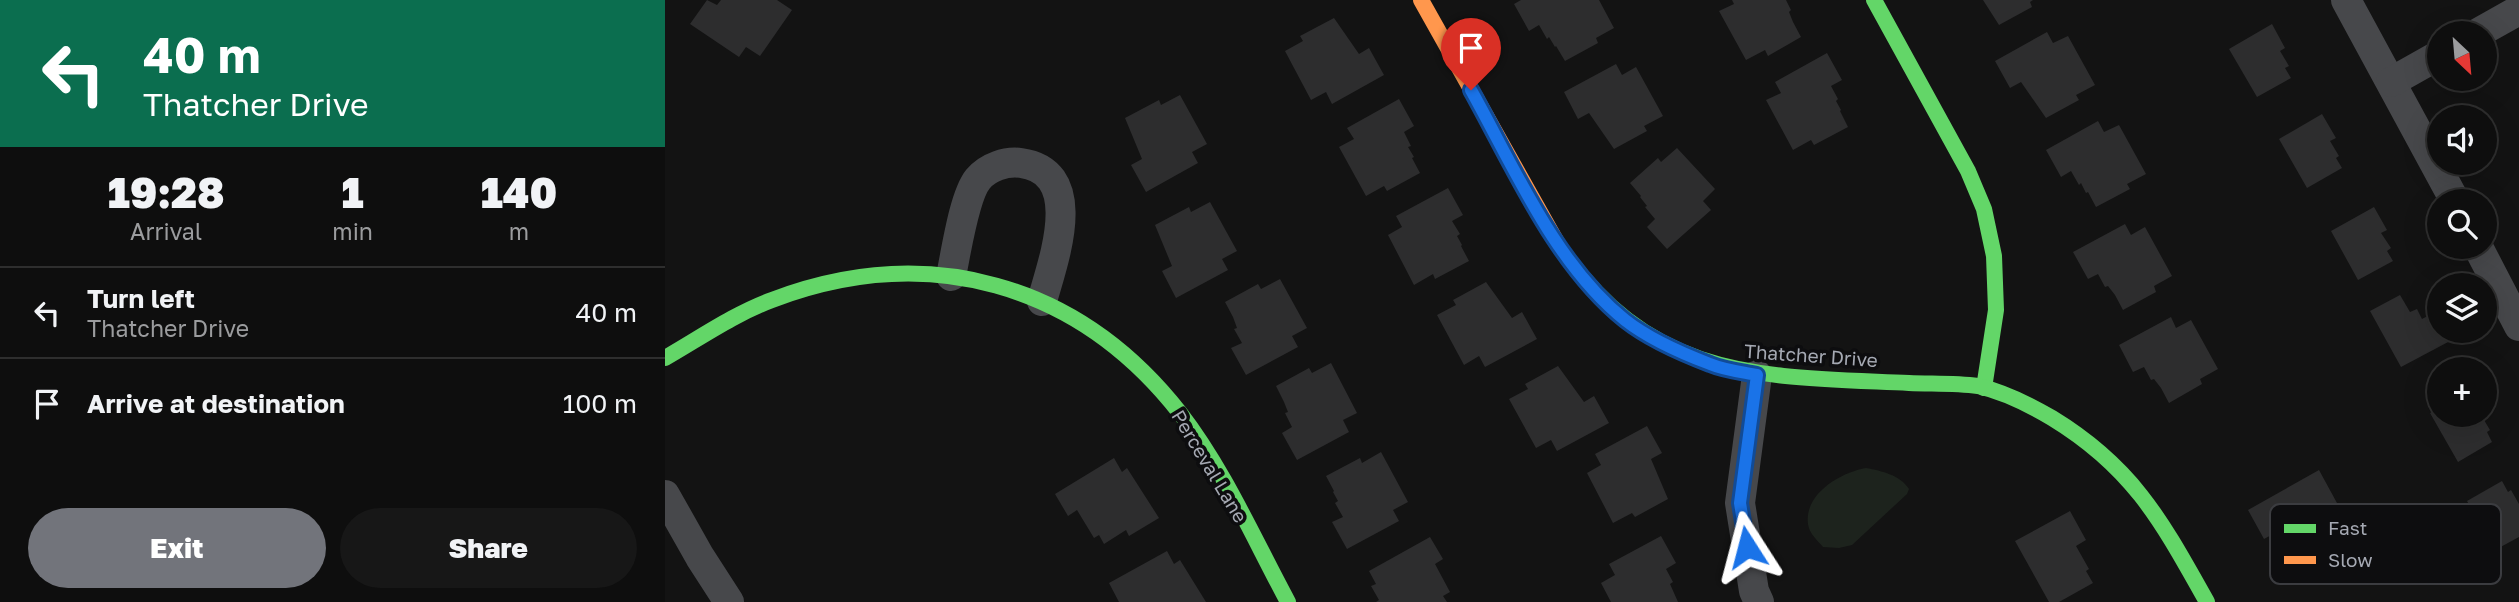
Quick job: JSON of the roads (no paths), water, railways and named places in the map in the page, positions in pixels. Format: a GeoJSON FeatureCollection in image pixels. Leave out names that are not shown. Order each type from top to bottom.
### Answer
{"type":"FeatureCollection","features":[{"type":"Feature","properties":{"kind":"street","name":"Thatcher Drive"},"geometry":{"type":"LineString","coordinates":[[1421,0],[1546,225],[1571,264],[1626,321],[1666,345],[1712,365],[1757,375],[1984,388],[2038,411],[2075,433],[2106,457],[2136,487],[2166,530],[2207,602]]}},
{"type":"Feature","properties":{"kind":"street"},"geometry":{"type":"LineString","coordinates":[[1874,0],[1968,171],[1984,209],[1994,256],[1996,310],[1984,388]]}},
{"type":"Feature","properties":{"kind":"street"},"geometry":{"type":"LineString","coordinates":[[2346,0],[2449,189]]}},
{"type":"Feature","properties":{"kind":"street"},"geometry":{"type":"LineString","coordinates":[[2497,22],[2519,10]]}},
{"type":"Feature","properties":{"kind":"street"},"geometry":{"type":"LineString","coordinates":[[2391,82],[2427,62]]}},
{"type":"Feature","properties":{"kind":"street"},"geometry":{"type":"LineString","coordinates":[[951,276],[970,192],[978,179],[991,168],[1020,163],[1045,173],[1054,183],[1060,197],[1061,213],[1055,250],[1042,300]]}},
{"type":"Feature","properties":{"kind":"street"},"geometry":{"type":"LineString","coordinates":[[2484,259],[2519,326]]}},
{"type":"Feature","properties":{"kind":"street","name":"Perceval Lane"},"geometry":{"type":"LineString","coordinates":[[665,358],[770,301],[812,287],[875,276],[951,276],[1042,300],[1113,344],[1181,414],[1212,462],[1288,602]]}},
{"type":"Feature","properties":{"kind":"street"},"geometry":{"type":"LineString","coordinates":[[1757,375],[1740,503],[1754,592],[1759,602]]}},
{"type":"Feature","properties":{"kind":"street"},"geometry":{"type":"LineString","coordinates":[[665,495],[729,602]]}}]}
